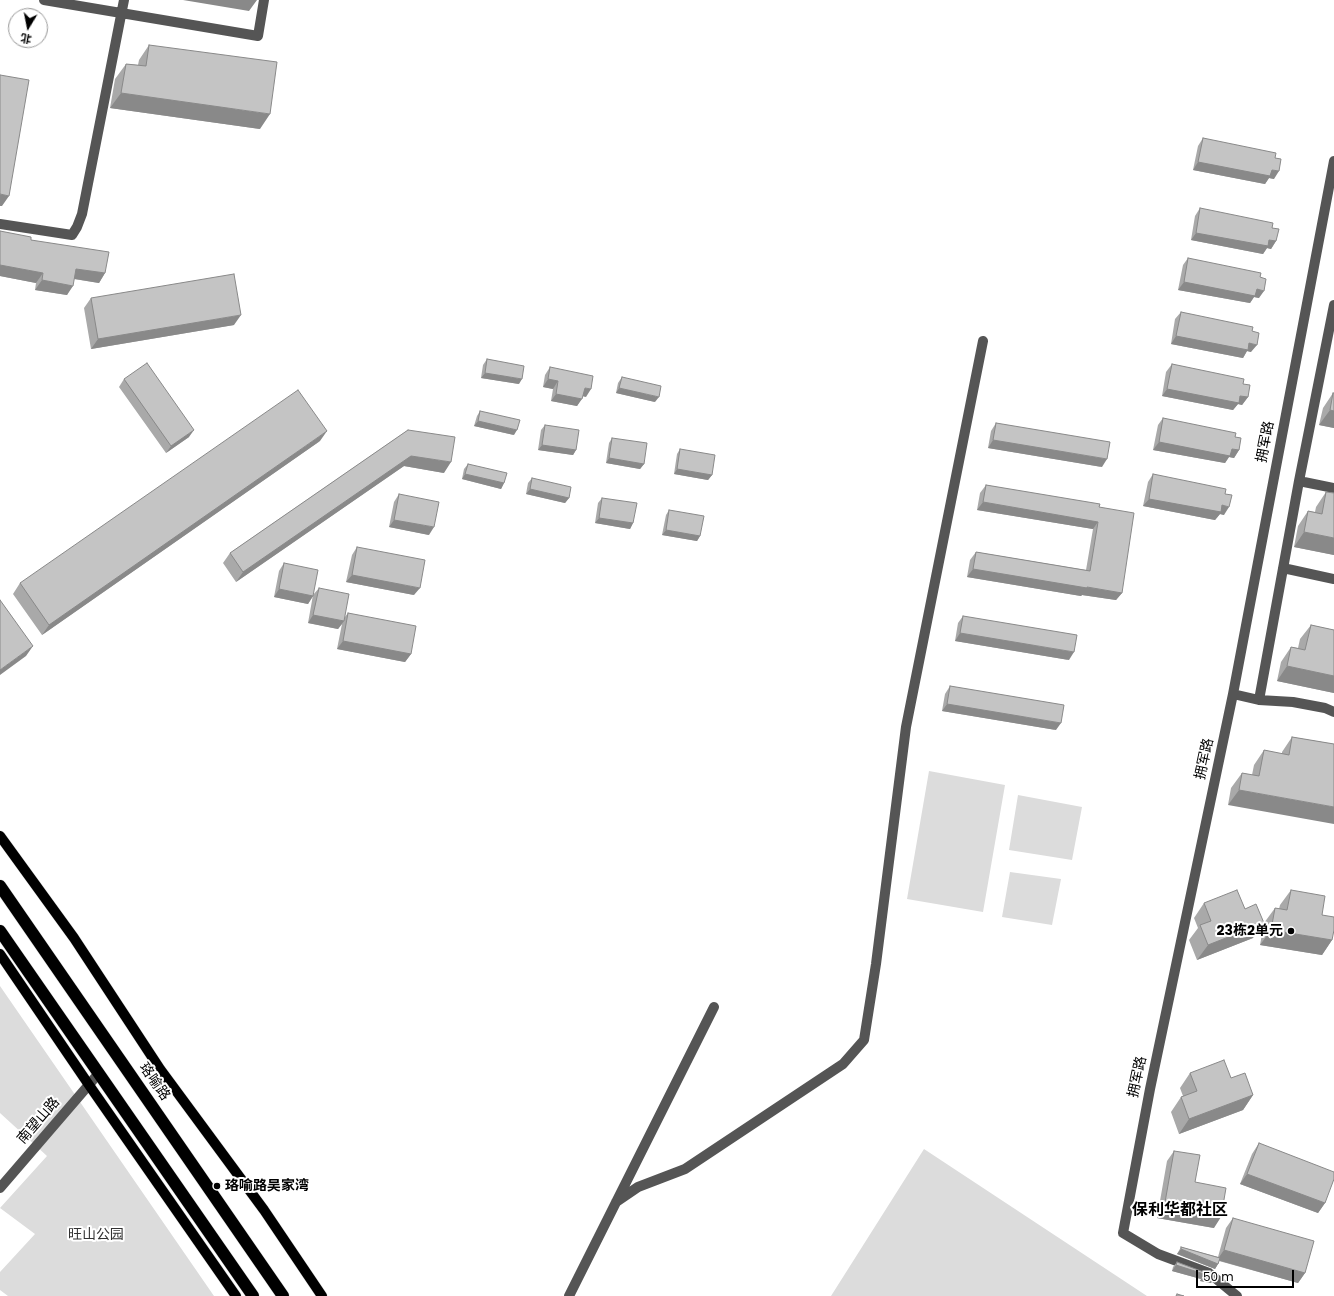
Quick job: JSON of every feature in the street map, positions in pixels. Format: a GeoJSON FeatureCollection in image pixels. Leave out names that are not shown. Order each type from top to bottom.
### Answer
{"type":"FeatureCollection","features":[{"type":"Feature","properties":{"kind":"highway","name":"珞喻路"},"geometry":{"type":"LineString","coordinates":[[0,886],[283,1296]]}},
{"type":"Feature","properties":{"kind":"highway"},"geometry":{"type":"LineString","coordinates":[[0,931],[253,1296]]}},
{"type":"Feature","properties":{"kind":"main road"},"geometry":{"type":"LineString","coordinates":[[0,836],[74,938],[160,1069],[264,1210],[322,1296]]}},
{"type":"Feature","properties":{"kind":"main road"},"geometry":{"type":"LineString","coordinates":[[0,954],[89,1086],[236,1296]]}},
{"type":"Feature","properties":{"kind":"street"},"geometry":{"type":"LineString","coordinates":[[44,0],[258,36],[264,0]]}},
{"type":"Feature","properties":{"kind":"street"},"geometry":{"type":"LineString","coordinates":[[0,224],[72,235],[77,228],[82,214],[124,0]]}},
{"type":"Feature","properties":{"kind":"street","name":"拥军路"},"geometry":{"type":"LineString","coordinates":[[1237,1296],[1209,1273],[1158,1254],[1122,1233],[1150,1089],[1233,694],[1334,161]]}},
{"type":"Feature","properties":{"kind":"street"},"geometry":{"type":"LineString","coordinates":[[1259,700],[1299,481],[1334,309]]}},
{"type":"Feature","properties":{"kind":"street"},"geometry":{"type":"LineString","coordinates":[[616,1202],[638,1187],[685,1169],[843,1064],[864,1040],[876,964],[906,727],[984,341]]}},
{"type":"Feature","properties":{"kind":"street"},"geometry":{"type":"LineString","coordinates":[[1299,481],[1334,488]]}},
{"type":"Feature","properties":{"kind":"street"},"geometry":{"type":"LineString","coordinates":[[1283,568],[1334,579]]}},
{"type":"Feature","properties":{"kind":"street"},"geometry":{"type":"LineString","coordinates":[[1233,694],[1259,700],[1293,702],[1324,708],[1334,712]]}},
{"type":"Feature","properties":{"kind":"street"},"geometry":{"type":"LineString","coordinates":[[569,1296],[714,1007]]}},
{"type":"Feature","properties":{"kind":"street","name":"南望山路"},"geometry":{"type":"LineString","coordinates":[[0,1188],[99,1073]]}},
{"type":"Feature","properties":{"kind":"green space"},"geometry":{"type":"Polygon","coordinates":[[[929,771],[1005,785],[983,912],[907,899],[929,771]]]}},
{"type":"Feature","properties":{"kind":"green space"},"geometry":{"type":"Polygon","coordinates":[[[1018,795],[1082,807],[1072,860],[1009,850],[1018,795]]]}},
{"type":"Feature","properties":{"kind":"green space"},"geometry":{"type":"Polygon","coordinates":[[[1010,872],[1061,879],[1052,925],[1002,917],[1010,872]]]}},
{"type":"Feature","properties":{"kind":"green space","name":"旺山公园"},"geometry":{"type":"Polygon","coordinates":[[[0,986],[214,1296],[8,1296],[0,1290],[0,1272],[35,1234],[0,1208],[47,1156],[0,1113],[0,986]]]}},
{"type":"Feature","properties":{"kind":"green space"},"geometry":{"type":"Polygon","coordinates":[[[924,1149],[1147,1296],[831,1296],[924,1149]]]}},
{"type":"Feature","properties":{"kind":"building"},"geometry":{"type":"Polygon","coordinates":[[[149,45],[277,62],[270,114],[121,93],[126,64],[146,66],[149,45]]]}},
{"type":"Feature","properties":{"kind":"building"},"geometry":{"type":"Polygon","coordinates":[[[0,75],[29,80],[9,196],[0,194],[0,75]]]}},
{"type":"Feature","properties":{"kind":"building"},"geometry":{"type":"Polygon","coordinates":[[[1203,138],[1276,153],[1275,158],[1281,159],[1279,171],[1272,170],[1270,176],[1198,162],[1203,138]]]}},
{"type":"Feature","properties":{"kind":"building"},"geometry":{"type":"Polygon","coordinates":[[[1200,208],[1273,223],[1272,228],[1279,229],[1276,241],[1269,240],[1268,246],[1196,233],[1200,208]]]}},
{"type":"Feature","properties":{"kind":"building"},"geometry":{"type":"Polygon","coordinates":[[[0,231],[31,237],[31,240],[109,252],[105,273],[76,269],[73,286],[42,280],[43,273],[0,265],[0,231]]]}},
{"type":"Feature","properties":{"kind":"building"},"geometry":{"type":"Polygon","coordinates":[[[1188,258],[1261,273],[1260,277],[1266,279],[1264,291],[1257,289],[1255,296],[1184,282],[1188,258]]]}},
{"type":"Feature","properties":{"kind":"building"},"geometry":{"type":"Polygon","coordinates":[[[234,274],[241,315],[98,339],[91,298],[234,274]]]}},
{"type":"Feature","properties":{"kind":"building"},"geometry":{"type":"Polygon","coordinates":[[[1181,312],[1253,327],[1252,331],[1259,333],[1257,345],[1249,343],[1248,350],[1176,336],[1181,312]]]}},
{"type":"Feature","properties":{"kind":"building"},"geometry":{"type":"Polygon","coordinates":[[[487,359],[524,366],[522,379],[485,373],[487,359]]]}},
{"type":"Feature","properties":{"kind":"building"},"geometry":{"type":"Polygon","coordinates":[[[147,363],[194,430],[171,446],[124,379],[147,363]]]}},
{"type":"Feature","properties":{"kind":"building"},"geometry":{"type":"Polygon","coordinates":[[[1172,364],[1244,379],[1243,384],[1250,385],[1248,397],[1240,396],[1239,403],[1167,389],[1172,364]]]}},
{"type":"Feature","properties":{"kind":"building"},"geometry":{"type":"Polygon","coordinates":[[[550,367],[593,376],[591,389],[585,388],[582,399],[556,394],[558,381],[548,379],[550,367]]]}},
{"type":"Feature","properties":{"kind":"building"},"geometry":{"type":"Polygon","coordinates":[[[622,377],[661,386],[659,397],[619,388],[622,377]]]}},
{"type":"Feature","properties":{"kind":"building"},"geometry":{"type":"Polygon","coordinates":[[[298,390],[327,431],[49,625],[20,583],[298,390]]]}},
{"type":"Feature","properties":{"kind":"building"},"geometry":{"type":"Polygon","coordinates":[[[1334,393],[1334,411],[1330,410],[1334,393]]]}},
{"type":"Feature","properties":{"kind":"building"},"geometry":{"type":"Polygon","coordinates":[[[480,411],[520,420],[517,430],[478,421],[480,411]]]}},
{"type":"Feature","properties":{"kind":"building"},"geometry":{"type":"Polygon","coordinates":[[[1163,418],[1236,433],[1235,437],[1241,438],[1239,450],[1232,449],[1230,456],[1159,442],[1163,418]]]}},
{"type":"Feature","properties":{"kind":"building"},"geometry":{"type":"Polygon","coordinates":[[[996,423],[1110,442],[1107,459],[993,440],[996,423]]]}},
{"type":"Feature","properties":{"kind":"building"},"geometry":{"type":"Polygon","coordinates":[[[545,425],[579,430],[576,450],[542,445],[545,425]]]}},
{"type":"Feature","properties":{"kind":"building"},"geometry":{"type":"Polygon","coordinates":[[[408,430],[455,437],[451,462],[411,456],[243,572],[230,553],[408,430]]]}},
{"type":"Feature","properties":{"kind":"building"},"geometry":{"type":"Polygon","coordinates":[[[612,438],[647,443],[644,464],[609,458],[612,438]]]}},
{"type":"Feature","properties":{"kind":"building"},"geometry":{"type":"Polygon","coordinates":[[[680,449],[715,455],[712,475],[677,469],[680,449]]]}},
{"type":"Feature","properties":{"kind":"building"},"geometry":{"type":"Polygon","coordinates":[[[468,464],[507,473],[504,483],[465,474],[468,464]]]}},
{"type":"Feature","properties":{"kind":"building"},"geometry":{"type":"Polygon","coordinates":[[[1153,474],[1226,489],[1225,494],[1232,495],[1229,507],[1222,505],[1221,512],[1149,499],[1153,474]]]}},
{"type":"Feature","properties":{"kind":"building"},"geometry":{"type":"Polygon","coordinates":[[[532,478],[571,487],[569,498],[530,489],[532,478]]]}},
{"type":"Feature","properties":{"kind":"building"},"geometry":{"type":"Polygon","coordinates":[[[986,485],[1100,504],[1099,507],[1134,513],[1122,593],[973,569],[976,552],[1090,571],[1098,522],[983,502],[986,485]]]}},
{"type":"Feature","properties":{"kind":"building"},"geometry":{"type":"Polygon","coordinates":[[[1326,492],[1334,493],[1334,538],[1304,532],[1308,511],[1322,514],[1326,492]]]}},
{"type":"Feature","properties":{"kind":"building"},"geometry":{"type":"Polygon","coordinates":[[[399,494],[439,502],[434,527],[394,520],[399,494]]]}},
{"type":"Feature","properties":{"kind":"building"},"geometry":{"type":"Polygon","coordinates":[[[602,498],[637,503],[633,523],[599,518],[602,498]]]}},
{"type":"Feature","properties":{"kind":"building"},"geometry":{"type":"Polygon","coordinates":[[[669,510],[704,516],[700,536],[666,530],[669,510]]]}},
{"type":"Feature","properties":{"kind":"building"},"geometry":{"type":"Polygon","coordinates":[[[357,547],[425,560],[420,588],[352,575],[357,547]]]}},
{"type":"Feature","properties":{"kind":"building"},"geometry":{"type":"Polygon","coordinates":[[[284,563],[318,570],[313,596],[279,589],[284,563]]]}},
{"type":"Feature","properties":{"kind":"building"},"geometry":{"type":"Polygon","coordinates":[[[319,588],[349,594],[344,621],[313,615],[319,588]]]}},
{"type":"Feature","properties":{"kind":"building"},"geometry":{"type":"Polygon","coordinates":[[[0,600],[33,646],[0,670],[0,600]]]}},
{"type":"Feature","properties":{"kind":"building"},"geometry":{"type":"Polygon","coordinates":[[[348,613],[416,626],[411,654],[343,641],[348,613]]]}},
{"type":"Feature","properties":{"kind":"building"},"geometry":{"type":"Polygon","coordinates":[[[963,616],[1077,635],[1074,652],[960,633],[963,616]]]}},
{"type":"Feature","properties":{"kind":"building"},"geometry":{"type":"Polygon","coordinates":[[[1311,625],[1334,630],[1334,676],[1287,666],[1291,647],[1305,650],[1311,625]]]}},
{"type":"Feature","properties":{"kind":"building"},"geometry":{"type":"Polygon","coordinates":[[[950,686],[1064,705],[1061,723],[947,704],[950,686]]]}},
{"type":"Feature","properties":{"kind":"building"},"geometry":{"type":"Polygon","coordinates":[[[1292,737],[1334,744],[1334,807],[1239,790],[1242,773],[1259,776],[1264,750],[1289,755],[1292,737]]]}},
{"type":"Feature","properties":{"kind":"building"},"geometry":{"type":"Polygon","coordinates":[[[1237,890],[1245,909],[1256,904],[1264,923],[1208,945],[1200,925],[1211,921],[1204,903],[1237,890]]]}},
{"type":"Feature","properties":{"kind":"building"},"geometry":{"type":"Polygon","coordinates":[[[1291,890],[1325,896],[1322,915],[1334,917],[1332,940],[1271,930],[1275,908],[1287,910],[1291,890]]]}},
{"type":"Feature","properties":{"kind":"building"},"geometry":{"type":"Polygon","coordinates":[[[1224,1060],[1231,1078],[1245,1073],[1253,1095],[1189,1119],[1181,1097],[1197,1091],[1190,1073],[1224,1060]]]}},
{"type":"Feature","properties":{"kind":"building"},"geometry":{"type":"Polygon","coordinates":[[[1259,1143],[1334,1172],[1334,1179],[1325,1203],[1247,1174],[1259,1143]]]}},
{"type":"Feature","properties":{"kind":"building"},"geometry":{"type":"Polygon","coordinates":[[[1174,1151],[1200,1155],[1195,1182],[1226,1188],[1221,1217],[1164,1208],[1174,1151]]]}},
{"type":"Feature","properties":{"kind":"building"},"geometry":{"type":"Polygon","coordinates":[[[1233,1218],[1314,1241],[1305,1273],[1224,1250],[1233,1218]]]}},
{"type":"Feature","properties":{"kind":"building"},"geometry":{"type":"Polygon","coordinates":[[[1181,1247],[1220,1258],[1218,1264],[1181,1249],[1181,1247]]]}},
{"type":"Feature","properties":{"kind":"building"},"geometry":{"type":"Polygon","coordinates":[[[1177,1262],[1209,1274],[1214,1278],[1176,1265],[1177,1262]]]}},
{"type":"Feature","properties":{"kind":"place","name":"23栋2单元"},"geometry":{"type":"Point","coordinates":[1291,931]}},
{"type":"Feature","properties":{"kind":"place","name":"珞喻路吴家湾"},"geometry":{"type":"Point","coordinates":[217,1186]}},
{"type":"Feature","properties":{"kind":"district","name":"保利华都社区"},"geometry":{"type":"Point","coordinates":[1180,1211]}}]}
